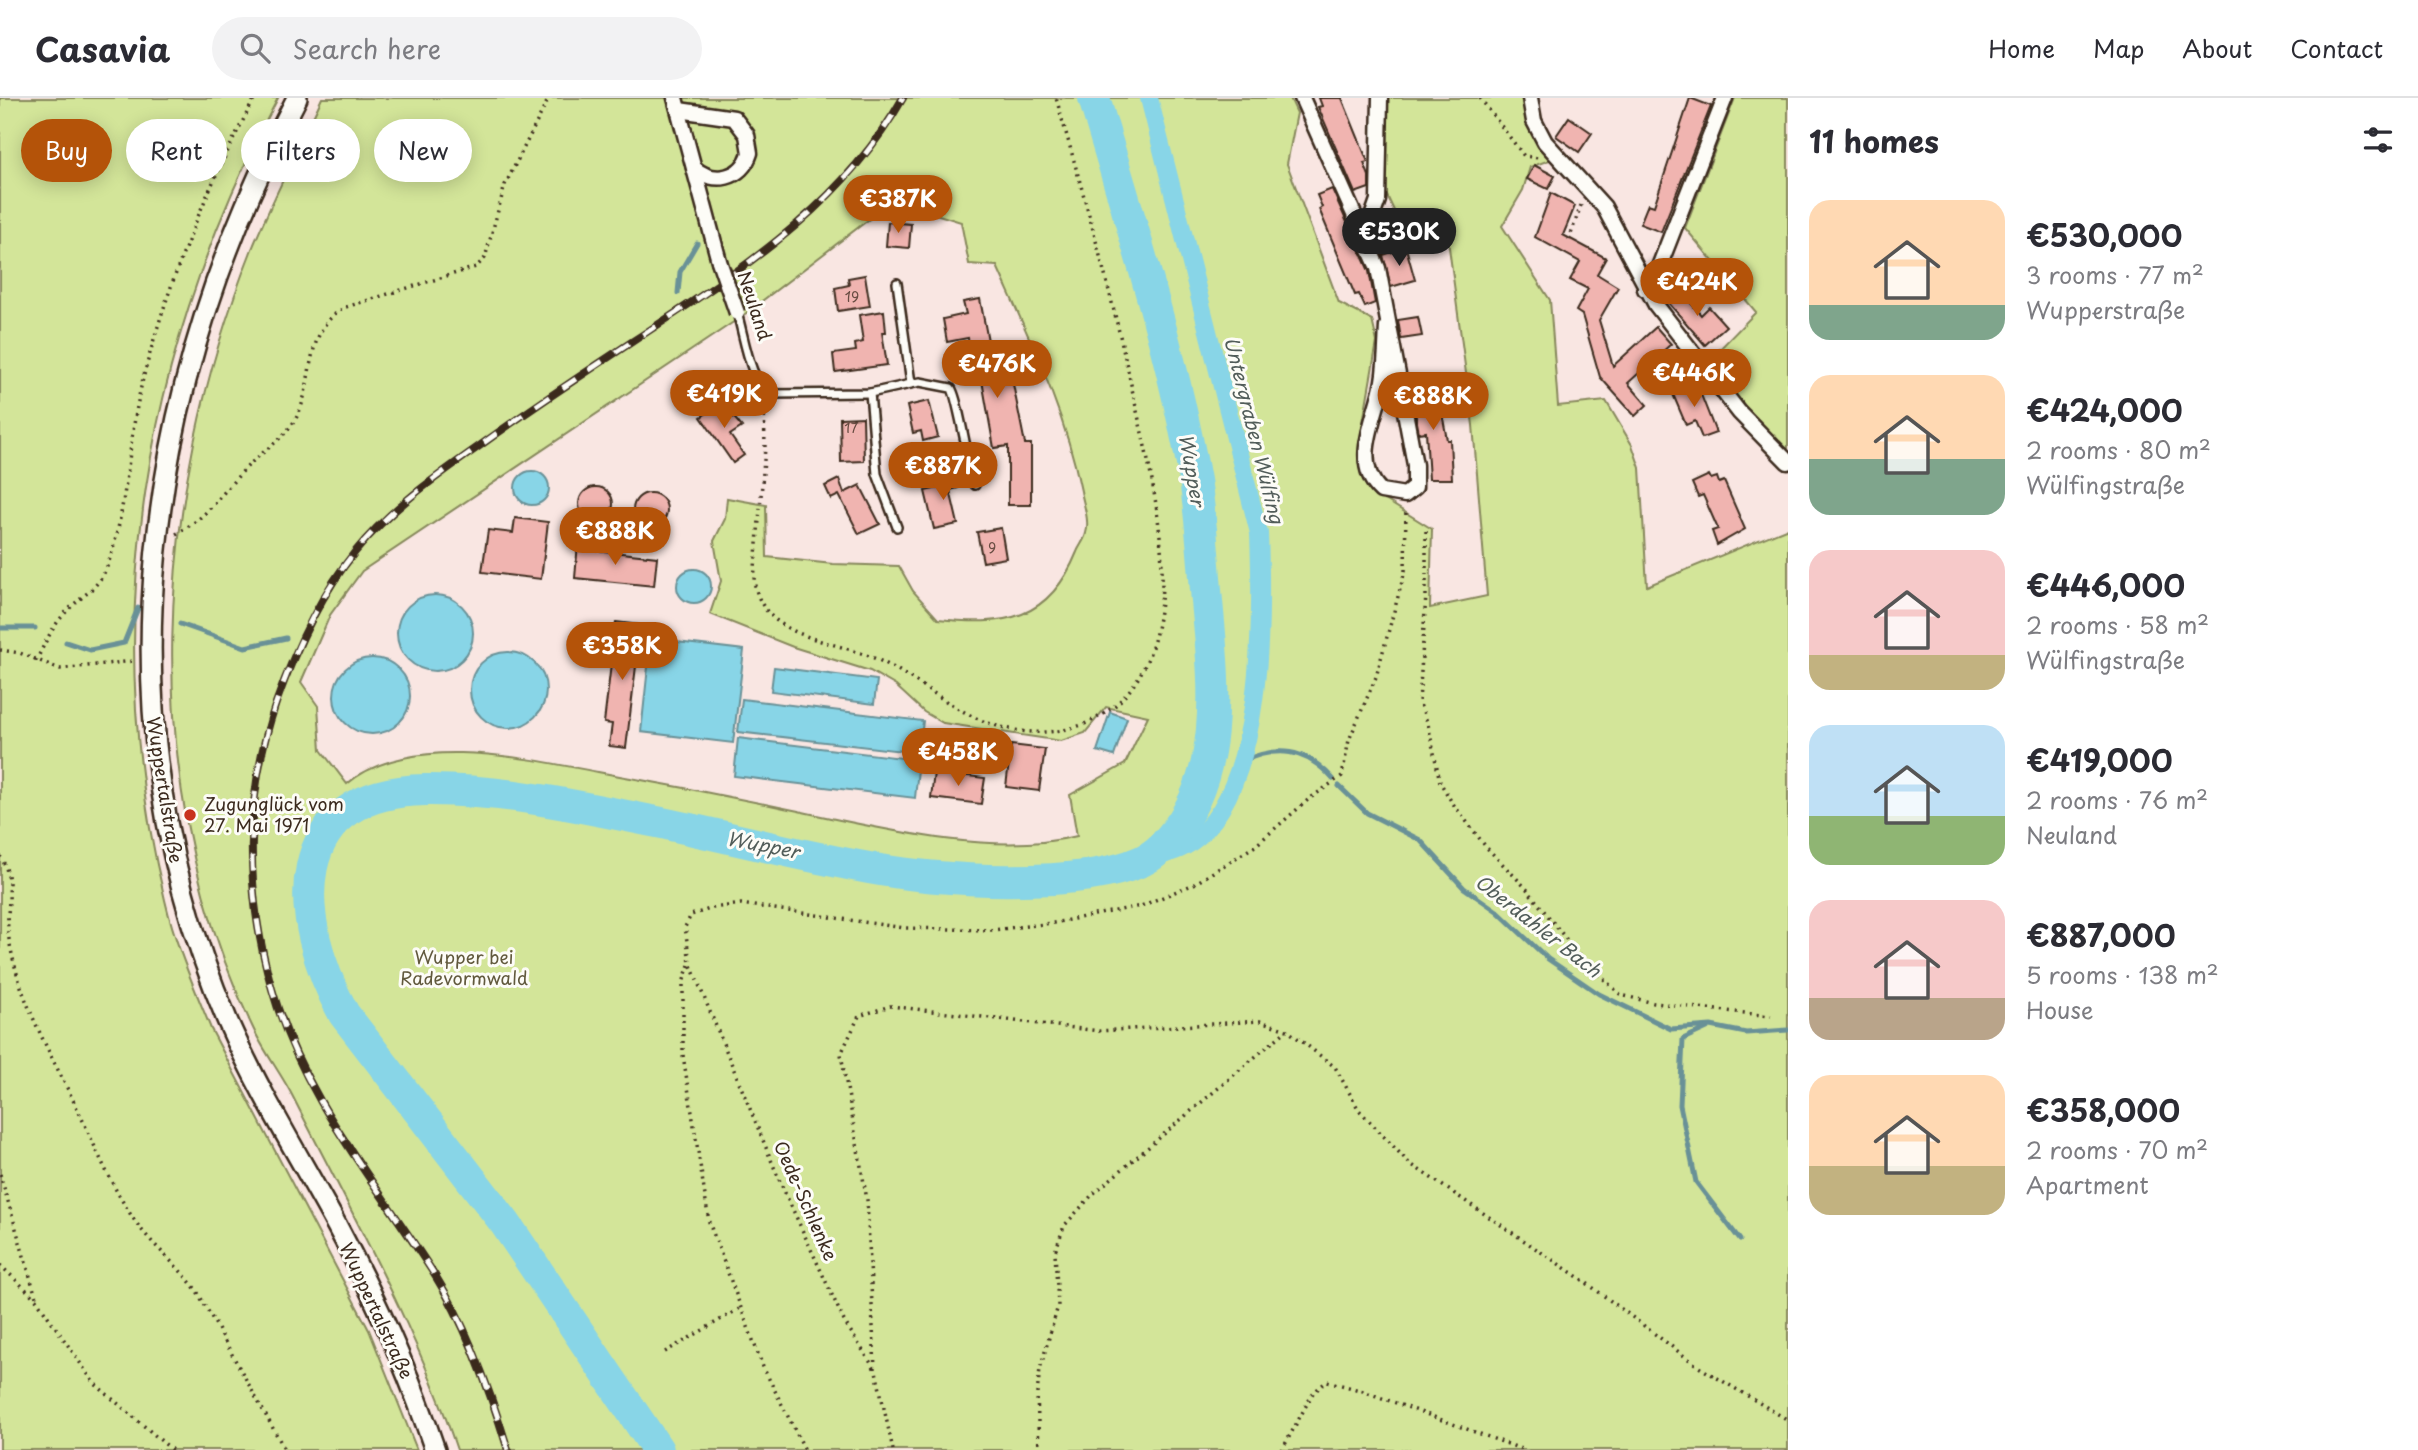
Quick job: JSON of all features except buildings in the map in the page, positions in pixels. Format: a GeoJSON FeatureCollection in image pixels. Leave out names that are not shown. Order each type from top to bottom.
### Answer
{"type":"FeatureCollection","features":[{"type":"Feature","properties":{"kind":"main road","name":"Wuppertalstraße"},"geometry":{"type":"LineString","coordinates":[[297,98],[233,237],[210,300],[183,392],[155,539],[149,659],[151,709],[163,802],[183,897],[194,933],[235,1036],[386,1324],[435,1450]]}},
{"type":"Feature","properties":{"kind":"street"},"geometry":{"type":"LineString","coordinates":[[1302,98],[1361,223],[1384,287],[1387,326],[1415,465],[1415,487],[1405,495],[1381,491],[1369,475],[1367,464],[1368,443],[1383,381],[1387,326]]}},
{"type":"Feature","properties":{"kind":"street"},"geometry":{"type":"LineString","coordinates":[[1361,223],[1371,219],[1378,200],[1380,98]]}},
{"type":"Feature","properties":{"kind":"street"},"geometry":{"type":"LineString","coordinates":[[1530,98],[1537,129],[1558,158],[1611,217],[1645,289],[1739,412],[1788,462]]}},
{"type":"Feature","properties":{"kind":"street"},"geometry":{"type":"LineString","coordinates":[[1645,289],[1657,272],[1725,98]]}},
{"type":"Feature","properties":{"kind":"street","name":"Neuland"},"geometry":{"type":"LineString","coordinates":[[694,168],[710,178],[730,177],[738,172],[750,153],[747,135],[739,122],[727,116],[677,104],[694,168],[719,261],[737,313]]}},
{"type":"Feature","properties":{"kind":"lane"},"geometry":{"type":"LineString","coordinates":[[897,283],[911,383]]}},
{"type":"Feature","properties":{"kind":"lane","name":"Neuland"},"geometry":{"type":"LineString","coordinates":[[737,313],[756,379],[763,391]]}},
{"type":"Feature","properties":{"kind":"lane"},"geometry":{"type":"LineString","coordinates":[[763,391],[780,396],[870,393],[911,383],[939,383],[956,392],[966,459],[975,485]]}},
{"type":"Feature","properties":{"kind":"lane"},"geometry":{"type":"LineString","coordinates":[[870,393],[877,474],[897,527]]}},
{"type":"Feature","properties":{"kind":"path"},"geometry":{"type":"LineString","coordinates":[[36,661],[50,633],[68,610],[88,595],[108,565],[144,375],[163,313],[216,177],[255,98]]}},
{"type":"Feature","properties":{"kind":"path"},"geometry":{"type":"LineString","coordinates":[[172,526],[171,537],[201,520],[243,470],[294,422],[301,406],[309,361],[325,326],[336,312],[476,267],[485,258],[505,185],[549,98]]}},
{"type":"Feature","properties":{"kind":"path"},"geometry":{"type":"LineString","coordinates":[[763,391],[765,448],[754,580],[759,601],[771,618],[795,631],[874,658],[991,724],[1020,730],[1067,731],[1086,725],[1110,708],[1139,676],[1156,632],[1161,578],[1159,539],[1145,445],[1108,279],[1056,98]]}},
{"type":"Feature","properties":{"kind":"path"},"geometry":{"type":"LineString","coordinates":[[1480,98],[1524,156],[1558,158]]}},
{"type":"Feature","properties":{"kind":"path"},"geometry":{"type":"LineString","coordinates":[[1569,240],[1587,188]]}},
{"type":"Feature","properties":{"kind":"path"},"geometry":{"type":"LineString","coordinates":[[805,1450],[739,1309],[709,1222],[683,1055],[682,983],[690,963],[685,927],[691,915],[713,908],[741,904],[933,930],[1031,926],[1141,906],[1194,884],[1255,846],[1309,799],[1338,781],[1344,771],[1349,740],[1376,677],[1405,571],[1405,495]]}},
{"type":"Feature","properties":{"kind":"path"},"geometry":{"type":"LineString","coordinates":[[1426,531],[1425,621],[1419,702],[1428,723],[1440,782],[1451,801],[1486,847],[1526,888],[1581,958],[1621,995],[1654,1003],[1771,1016]]}},
{"type":"Feature","properties":{"kind":"path"},"geometry":{"type":"LineString","coordinates":[[0,650],[20,653],[60,669],[149,659]]}},
{"type":"Feature","properties":{"kind":"path"},"geometry":{"type":"LineString","coordinates":[[0,856],[9,878],[8,932],[13,956],[23,994],[47,1050],[125,1206],[153,1246],[184,1274],[197,1291],[285,1450]]}},
{"type":"Feature","properties":{"kind":"path","name":"Oede-Schlenke"},"geometry":{"type":"LineString","coordinates":[[690,963],[781,1184],[844,1321],[876,1371],[893,1450]]}},
{"type":"Feature","properties":{"kind":"path"},"geometry":{"type":"LineString","coordinates":[[876,1371],[867,1200],[841,1054],[859,1016],[890,1006],[1099,1031],[1259,1021],[1287,1030],[1335,1067],[1359,1110],[1409,1163],[1584,1281],[1699,1367],[1788,1420]]}},
{"type":"Feature","properties":{"kind":"path"},"geometry":{"type":"LineString","coordinates":[[1039,1450],[1037,1392],[1040,1369],[1058,1306],[1055,1252],[1065,1226],[1093,1194],[1287,1030]]}},
{"type":"Feature","properties":{"kind":"path"},"geometry":{"type":"LineString","coordinates":[[0,1174],[36,1299]]}},
{"type":"Feature","properties":{"kind":"path"},"geometry":{"type":"LineString","coordinates":[[0,1265],[36,1299],[94,1383],[172,1450]]}},
{"type":"Feature","properties":{"kind":"path"},"geometry":{"type":"LineString","coordinates":[[665,1352],[739,1309]]}},
{"type":"Feature","properties":{"kind":"path"},"geometry":{"type":"LineString","coordinates":[[1282,1450],[1313,1393],[1326,1381],[1363,1391],[1524,1450]]}},
{"type":"Feature","properties":{"kind":"green space"},"geometry":{"type":"Polygon","coordinates":[[[0,98],[278,98],[268,119],[241,119],[241,174],[194,290],[165,389],[146,489],[136,590],[135,692],[145,796],[169,916],[211,1029],[369,1330],[417,1450],[0,1450],[0,98]]]}},
{"type":"Feature","properties":{"kind":"green space","name":"Wupper bei Radevormwald"},"geometry":{"type":"Polygon","coordinates":[[[322,98],[1290,98],[1297,113],[1287,164],[1339,303],[1372,320],[1377,342],[1361,434],[1363,477],[1379,496],[1432,529],[1430,608],[1487,596],[1473,425],[1448,240],[1406,237],[1378,176],[1380,98],[1530,98],[1558,157],[1530,167],[1523,190],[1502,226],[1550,300],[1558,406],[1606,401],[1632,445],[1640,468],[1647,586],[1788,528],[1788,1450],[457,1450],[441,1404],[402,1315],[293,1097],[253,1028],[216,935],[190,838],[176,740],[172,640],[179,540],[194,440],[219,343],[252,249],[282,182],[360,182],[360,119],[312,119],[322,98]],[[907,205],[876,214],[741,317],[362,571],[330,615],[301,682],[318,706],[321,750],[347,784],[372,768],[402,758],[468,753],[569,766],[931,837],[1007,843],[1043,842],[1077,836],[1070,795],[1125,764],[1148,716],[1106,707],[1085,733],[1061,741],[943,723],[924,712],[896,686],[870,671],[793,647],[710,614],[721,581],[714,541],[725,519],[727,498],[766,505],[767,557],[833,564],[899,566],[913,591],[938,619],[1004,619],[1022,614],[1053,593],[1066,575],[1087,528],[1074,461],[1045,376],[997,266],[969,264],[961,222],[907,205]]]}},
{"type":"Feature","properties":{"kind":"green space"},"geometry":{"type":"Polygon","coordinates":[[[1735,98],[1788,98],[1788,455],[1761,431],[1708,361],[1756,312],[1685,228],[1735,98]]]}},
{"type":"Feature","properties":{"kind":"water"},"geometry":{"type":"Polygon","coordinates":[[[532,471],[544,476],[549,488],[544,500],[532,505],[520,500],[515,488],[520,476],[532,471]]]}},
{"type":"Feature","properties":{"kind":"water"},"geometry":{"type":"Polygon","coordinates":[[[694,569],[706,574],[711,586],[706,598],[694,603],[682,598],[677,586],[682,574],[694,569]]]}},
{"type":"Feature","properties":{"kind":"water"},"geometry":{"type":"Polygon","coordinates":[[[435,595],[449,598],[462,606],[470,619],[473,633],[470,647],[462,660],[449,668],[435,671],[421,668],[408,660],[400,647],[397,633],[400,619],[408,606],[421,598],[435,595]]]}},
{"type":"Feature","properties":{"kind":"water"},"geometry":{"type":"Polygon","coordinates":[[[651,639],[744,650],[733,743],[641,732],[651,639]]]}},
{"type":"Feature","properties":{"kind":"water"},"geometry":{"type":"Polygon","coordinates":[[[508,652],[522,655],[535,663],[543,676],[546,690],[543,704],[535,717],[522,725],[508,728],[494,725],[481,717],[473,704],[470,690],[473,676],[481,663],[494,655],[508,652]]]}},
{"type":"Feature","properties":{"kind":"water"},"geometry":{"type":"Polygon","coordinates":[[[372,658],[386,661],[399,669],[407,682],[410,696],[407,710],[399,723],[386,731],[372,734],[358,731],[345,723],[337,710],[334,696],[337,682],[345,669],[358,661],[372,658]]]}},
{"type":"Feature","properties":{"kind":"water"},"geometry":{"type":"Polygon","coordinates":[[[774,667],[877,680],[874,704],[771,691],[774,667]]]}},
{"type":"Feature","properties":{"kind":"water"},"geometry":{"type":"Polygon","coordinates":[[[742,699],[923,721],[919,753],[738,732],[742,699]]]}},
{"type":"Feature","properties":{"kind":"water"},"geometry":{"type":"Polygon","coordinates":[[[1110,712],[1127,718],[1114,756],[1097,751],[1110,712]]]}},
{"type":"Feature","properties":{"kind":"water"},"geometry":{"type":"Polygon","coordinates":[[[933,732],[1001,740],[997,773],[929,764],[933,732]]]}},
{"type":"Feature","properties":{"kind":"water"},"geometry":{"type":"Polygon","coordinates":[[[738,738],[919,760],[915,798],[734,776],[738,738]]]}},
{"type":"Feature","properties":{"kind":"waterway","name":"Wupper"},"geometry":{"type":"LineString","coordinates":[[658,1450],[505,1223],[344,1014],[327,977],[315,940],[309,902],[312,868],[323,837],[345,813],[379,796],[425,790],[487,793],[549,801],[844,863],[898,873],[968,879],[1082,876],[1115,870],[1142,861],[1161,848],[1189,811],[1201,782],[1209,751],[1213,719],[1212,654],[1202,535],[1195,480],[1175,384],[1150,288],[1094,98]]}},
{"type":"Feature","properties":{"kind":"waterway","name":"Untergraben Wülfing"},"geometry":{"type":"LineString","coordinates":[[1148,858],[1189,844],[1214,819],[1233,785],[1246,745],[1254,700],[1260,609],[1259,533],[1149,98]]}},
{"type":"Feature","properties":{"kind":"waterway"},"geometry":{"type":"LineString","coordinates":[[678,293],[680,272],[697,243]]}},
{"type":"Feature","properties":{"kind":"waterway"},"geometry":{"type":"LineString","coordinates":[[66,642],[90,650],[124,643],[138,608]]}},
{"type":"Feature","properties":{"kind":"waterway"},"geometry":{"type":"LineString","coordinates":[[180,624],[245,647],[286,638]]}},
{"type":"Feature","properties":{"kind":"waterway"},"geometry":{"type":"LineString","coordinates":[[0,628],[35,628]]}},
{"type":"Feature","properties":{"kind":"waterway","name":"Oberdahler Bach"},"geometry":{"type":"LineString","coordinates":[[1241,762],[1266,753],[1290,752],[1312,761],[1333,779]]}},
{"type":"Feature","properties":{"kind":"waterway","name":"Oberdahler Bach"},"geometry":{"type":"LineString","coordinates":[[1339,786],[1367,813],[1420,840],[1464,888],[1497,911],[1548,959],[1599,994],[1671,1029],[1711,1026],[1746,1033],[1788,1030]]}},
{"type":"Feature","properties":{"kind":"waterway"},"geometry":{"type":"LineString","coordinates":[[337,804],[344,812]]}},
{"type":"Feature","properties":{"kind":"waterway"},"geometry":{"type":"LineString","coordinates":[[1707,1028],[1683,1039],[1680,1105],[1696,1182],[1740,1240]]}},
{"type":"Feature","properties":{"kind":"railway"},"geometry":{"type":"LineString","coordinates":[[508,1450],[494,1406],[458,1317],[436,1277],[343,1139],[322,1103],[285,1029],[272,989],[257,917],[252,845],[258,774],[276,703],[291,663],[319,605],[342,569],[382,522],[461,459],[765,251],[796,225],[855,167],[903,98]]}},
{"type":"Feature","properties":{"kind":"place","name":"Zugunglück vom 27. Mai 1971"},"geometry":{"type":"Point","coordinates":[190,815]}}]}
